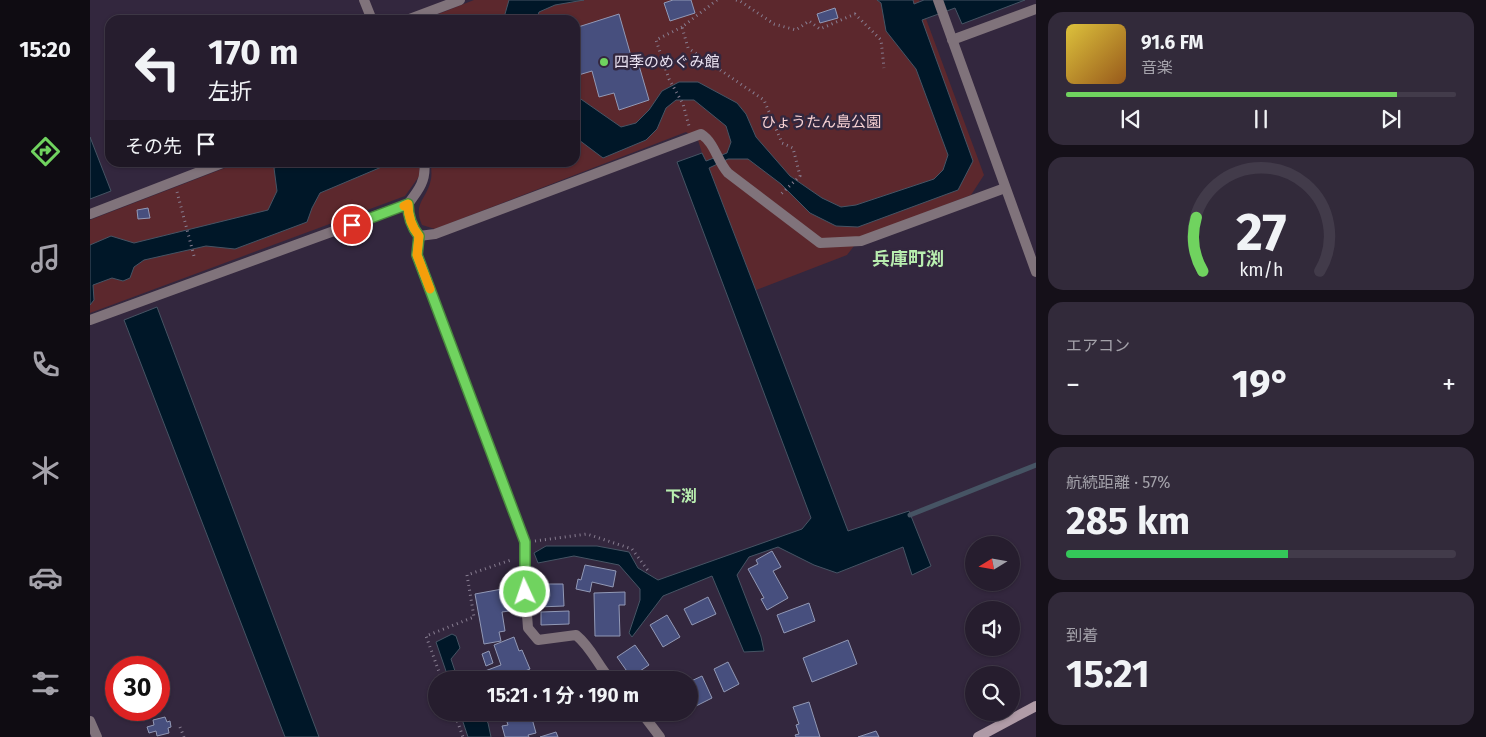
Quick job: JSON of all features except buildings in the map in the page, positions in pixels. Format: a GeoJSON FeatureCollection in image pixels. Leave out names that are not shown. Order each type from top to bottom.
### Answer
{"type":"FeatureCollection","features":[{"type":"Feature","properties":{"kind":"main road"},"geometry":{"type":"LineString","coordinates":[[978,737],[1036,706]]}},
{"type":"Feature","properties":{"kind":"street"},"geometry":{"type":"LineString","coordinates":[[364,0],[370,15]]}},
{"type":"Feature","properties":{"kind":"street"},"geometry":{"type":"LineString","coordinates":[[420,15],[460,0]]}},
{"type":"Feature","properties":{"kind":"street"},"geometry":{"type":"LineString","coordinates":[[938,0],[1036,272]]}},
{"type":"Feature","properties":{"kind":"street"},"geometry":{"type":"LineString","coordinates":[[952,40],[1036,9]]}},
{"type":"Feature","properties":{"kind":"street"},"geometry":{"type":"LineString","coordinates":[[419,236],[435,234],[691,136],[701,134],[709,139],[720,165],[728,173],[820,243],[861,241],[1005,188]]}},
{"type":"Feature","properties":{"kind":"street"},"geometry":{"type":"LineString","coordinates":[[90,214],[212,167]]}},
{"type":"Feature","properties":{"kind":"street"},"geometry":{"type":"LineString","coordinates":[[90,320],[408,204],[424,182],[425,167]]}},
{"type":"Feature","properties":{"kind":"street"},"geometry":{"type":"LineString","coordinates":[[408,204],[408,215],[412,228],[419,236],[417,255],[525,542],[524,558],[528,628],[538,640],[576,635],[587,644],[603,671]]}},
{"type":"Feature","properties":{"kind":"street"},"geometry":{"type":"LineString","coordinates":[[90,721],[98,737]]}},
{"type":"Feature","properties":{"kind":"street"},"geometry":{"type":"LineString","coordinates":[[647,721],[660,737]]}},
{"type":"Feature","properties":{"kind":"path"},"geometry":{"type":"LineString","coordinates":[[691,136],[683,104],[669,79],[656,40],[682,27],[717,0]]}},
{"type":"Feature","properties":{"kind":"path"},"geometry":{"type":"LineString","coordinates":[[736,0],[774,24],[796,30],[810,22],[820,30],[855,14],[881,40],[884,68]]}},
{"type":"Feature","properties":{"kind":"path"},"geometry":{"type":"LineString","coordinates":[[682,27],[688,48],[764,100],[782,142],[793,148],[800,176],[783,193]]}},
{"type":"Feature","properties":{"kind":"path"},"geometry":{"type":"LineString","coordinates":[[174,182],[194,256]]}},
{"type":"Feature","properties":{"kind":"path"},"geometry":{"type":"LineString","coordinates":[[525,542],[587,534],[632,549],[648,572]]}},
{"type":"Feature","properties":{"kind":"path"},"geometry":{"type":"LineString","coordinates":[[439,671],[426,636],[474,617],[467,575],[515,559],[524,558]]}},
{"type":"Feature","properties":{"kind":"path"},"geometry":{"type":"LineString","coordinates":[[457,721],[463,737]]}},
{"type":"Feature","properties":{"kind":"path"},"geometry":{"type":"LineString","coordinates":[[180,727],[184,737]]}},
{"type":"Feature","properties":{"kind":"green space","name":"ひょうたん島公園"},"geometry":{"type":"Polygon","coordinates":[[[474,0],[919,0],[984,175],[971,195],[861,237],[847,255],[756,290],[698,140],[686,132],[435,229],[422,225],[419,217],[420,206],[431,179],[431,167],[580,167],[580,15],[436,15],[474,0]]]}},
{"type":"Feature","properties":{"kind":"green space"},"geometry":{"type":"Polygon","coordinates":[[[228,167],[419,167],[420,175],[405,196],[90,313],[90,220],[228,167]]]}},
{"type":"Feature","properties":{"kind":"water"},"geometry":{"type":"Polygon","coordinates":[[[509,0],[584,0],[555,5],[539,12],[538,15],[505,14],[509,0]]]}},
{"type":"Feature","properties":{"kind":"water"},"geometry":{"type":"Polygon","coordinates":[[[877,0],[913,0],[914,4],[924,0],[1025,0],[962,24],[955,8],[922,20],[973,161],[958,190],[858,227],[836,226],[810,213],[781,184],[748,159],[728,159],[709,168],[848,531],[909,511],[931,566],[912,575],[903,547],[837,573],[814,565],[778,547],[749,557],[737,575],[761,637],[764,651],[744,652],[712,576],[663,596],[632,637],[629,633],[640,600],[640,589],[619,565],[574,556],[538,563],[534,553],[546,546],[597,546],[629,552],[638,568],[658,580],[802,529],[811,518],[677,162],[702,153],[706,161],[727,153],[731,142],[726,126],[694,100],[676,100],[666,108],[657,129],[646,140],[603,158],[580,141],[580,98],[621,127],[636,123],[649,110],[662,91],[679,82],[698,82],[737,103],[746,114],[756,137],[790,176],[822,198],[841,207],[856,205],[934,179],[943,170],[948,155],[916,69],[886,31],[881,3],[877,0]]]}},
{"type":"Feature","properties":{"kind":"water"},"geometry":{"type":"Polygon","coordinates":[[[90,137],[111,191],[90,199],[90,137]]]}},
{"type":"Feature","properties":{"kind":"water"},"geometry":{"type":"Polygon","coordinates":[[[382,167],[320,193],[307,222],[235,249],[206,246],[144,260],[134,267],[130,278],[123,281],[112,278],[93,285],[94,300],[90,305],[90,245],[111,236],[134,243],[268,210],[277,191],[274,168],[382,167]]]}},
{"type":"Feature","properties":{"kind":"water"},"geometry":{"type":"Polygon","coordinates":[[[157,307],[319,737],[285,737],[124,320],[157,307]]]}},
{"type":"Feature","properties":{"kind":"water"},"geometry":{"type":"Polygon","coordinates":[[[452,634],[456,636],[460,648],[451,659],[455,671],[446,671],[436,642],[452,634]]]}},
{"type":"Feature","properties":{"kind":"water"},"geometry":{"type":"Polygon","coordinates":[[[463,721],[487,721],[491,737],[468,737],[463,721]]]}},
{"type":"Feature","properties":{"kind":"waterway"},"geometry":{"type":"LineString","coordinates":[[910,515],[1036,465]]}},
{"type":"Feature","properties":{"kind":"slow traffic"},"geometry":{"type":"LineString","coordinates":[[404,206],[408,204],[408,215],[412,228],[419,236],[417,255],[430,289]]}},
{"type":"Feature","properties":{"kind":"place","name":"四季のめぐみ館"},"geometry":{"type":"Point","coordinates":[604,62]}},
{"type":"Feature","properties":{"kind":"district","name":"兵庫町渕"},"geometry":{"type":"Point","coordinates":[908,259]}},
{"type":"Feature","properties":{"kind":"district","name":"下渕"},"geometry":{"type":"Point","coordinates":[681,496]}},
{"type":"Feature","properties":{"kind":"route"},"geometry":{"type":"LineString","coordinates":[[352,225],[408,204],[408,215],[412,228],[419,236],[417,255],[525,542],[525,592]]}}]}
